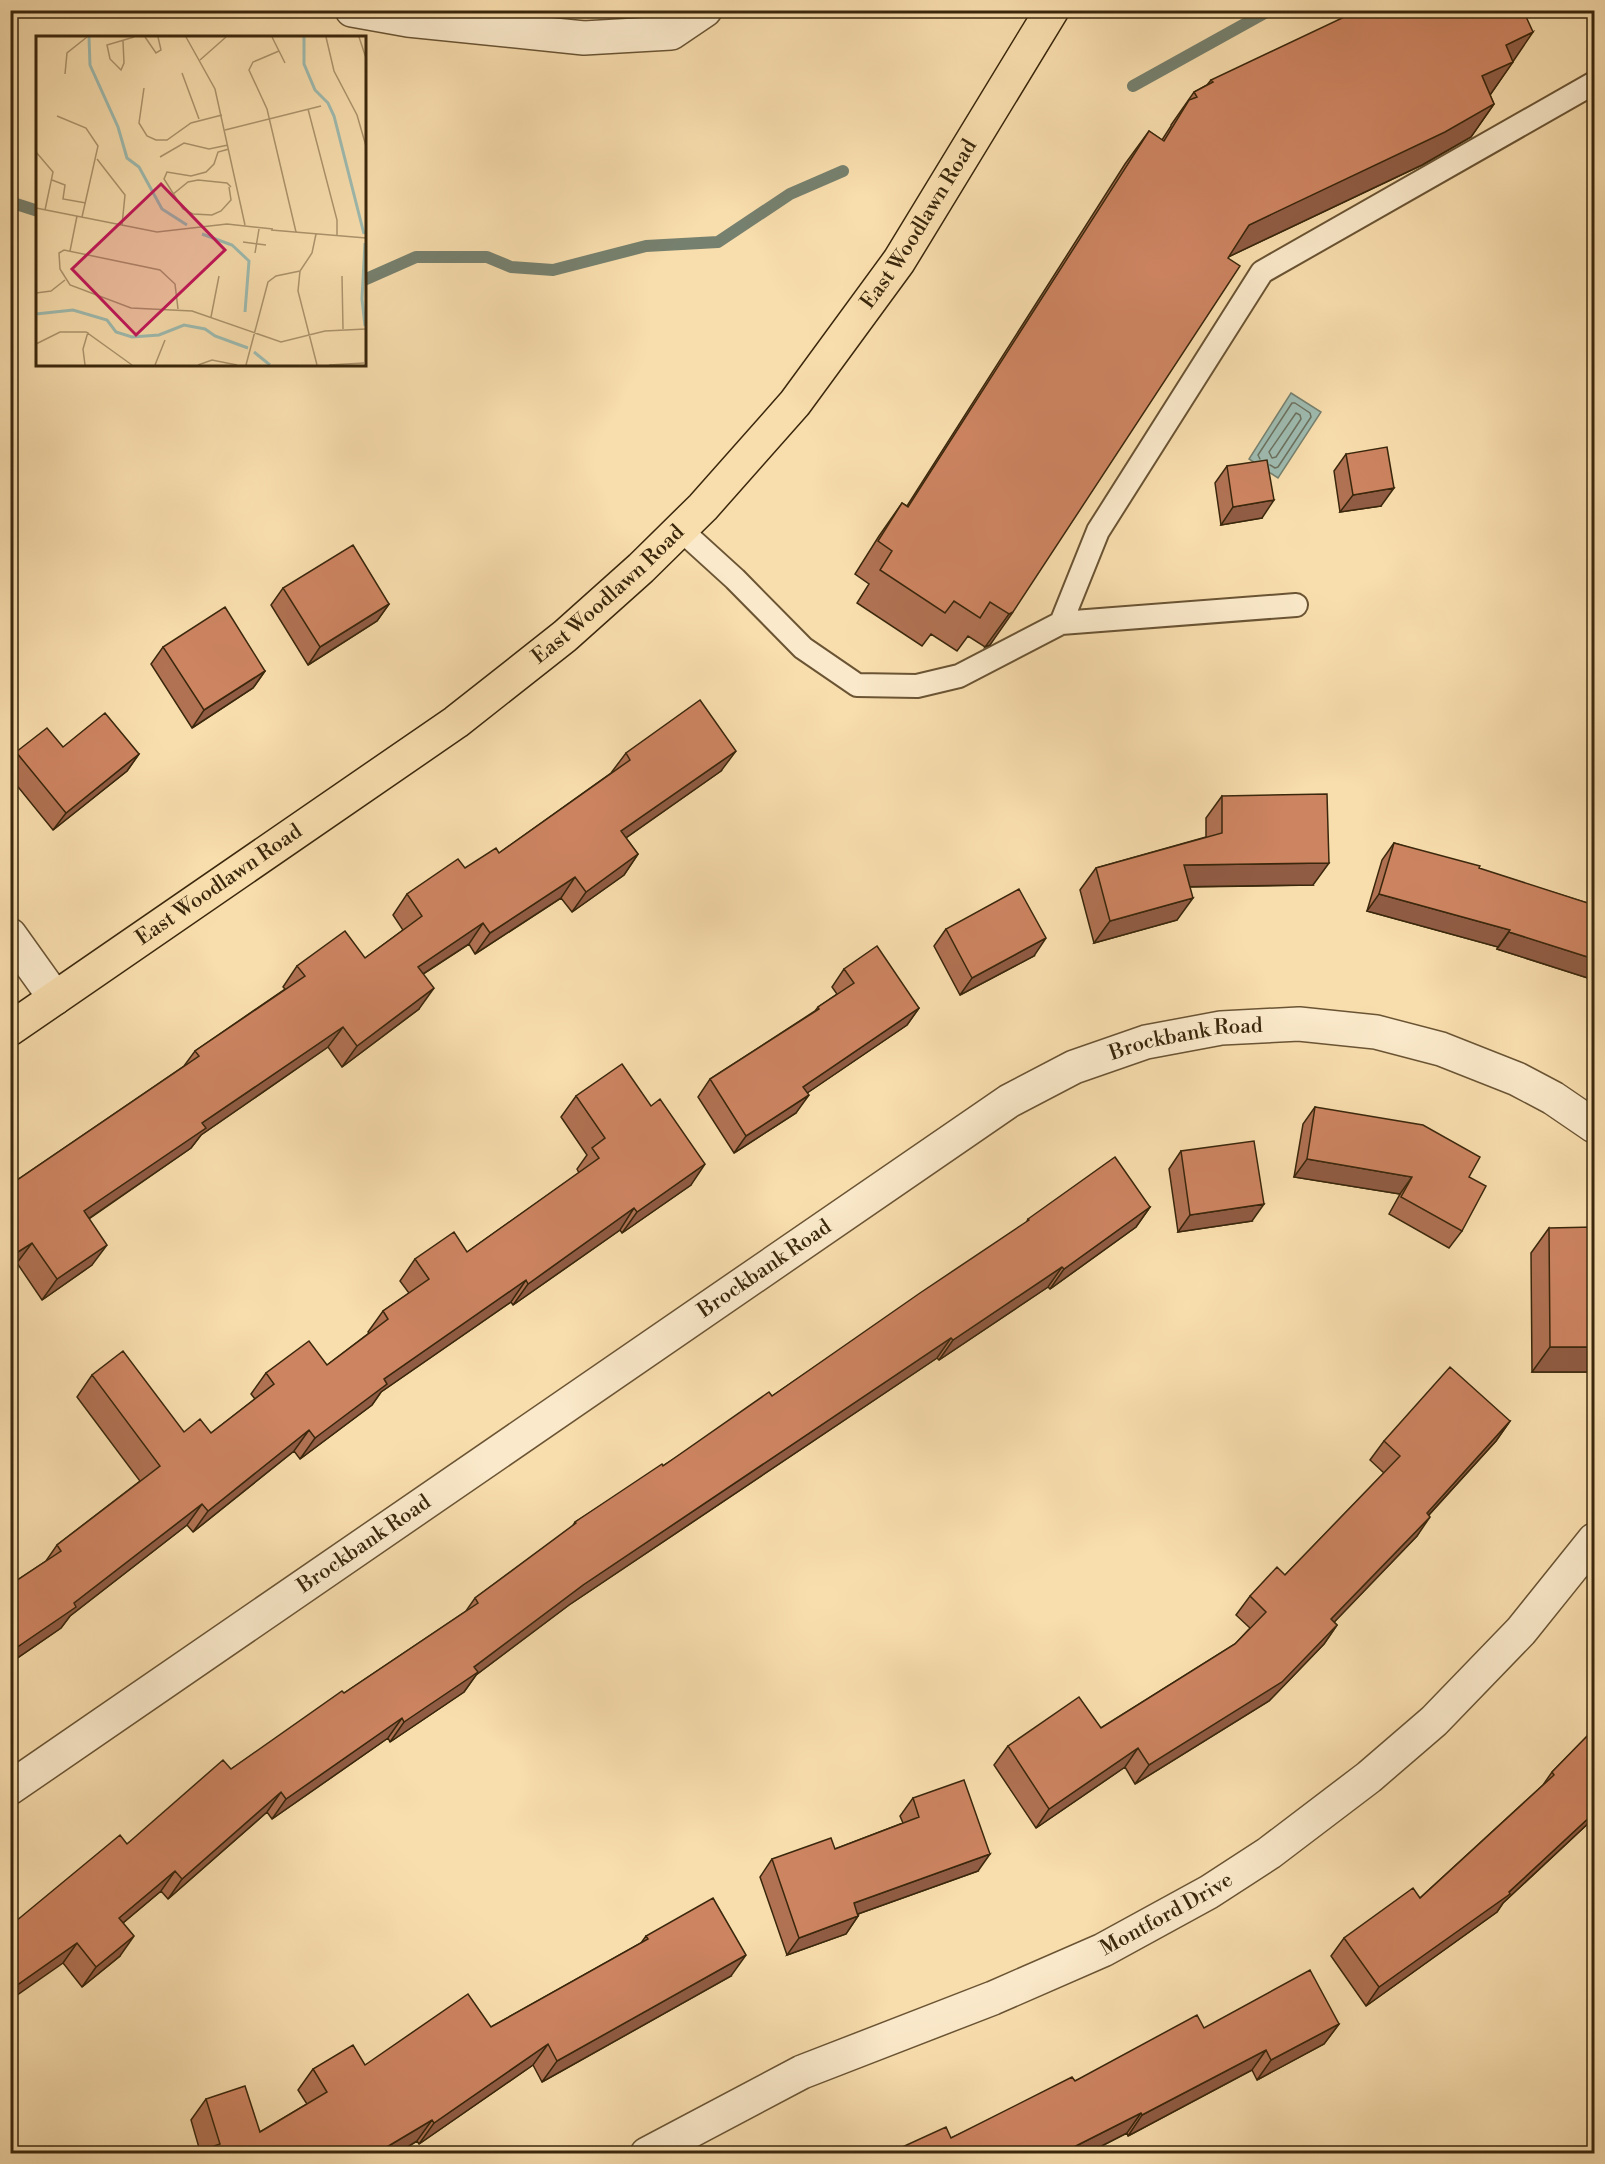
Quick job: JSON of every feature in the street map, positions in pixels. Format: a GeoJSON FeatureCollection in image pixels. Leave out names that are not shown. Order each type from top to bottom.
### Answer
{"type":"FeatureCollection","features":[{"type":"Feature","properties":{"kind":"main road","name":"East Woodlawn Road"},"geometry":{"type":"LineString","coordinates":[[10,1029],[456,722],[565,636],[641,568],[710,498],[795,403],[899,261],[1052,10]]}},
{"type":"Feature","properties":{"kind":"street"},"geometry":{"type":"LineString","coordinates":[[352,10],[408,20],[584,38],[671,33],[705,10]]}},
{"type":"Feature","properties":{"kind":"street"},"geometry":{"type":"LineString","coordinates":[[10,936],[55,998]]}},
{"type":"Feature","properties":{"kind":"street","name":"Brockbank Road"},"geometry":{"type":"LineString","coordinates":[[10,1788],[1009,1101],[1074,1067],[1146,1042],[1221,1028],[1299,1024],[1376,1032],[1441,1049],[1517,1079],[1553,1098],[1594,1126]]}},
{"type":"Feature","properties":{"kind":"street","name":"Montford Drive"},"geometry":{"type":"LineString","coordinates":[[647,2154],[802,2072],[993,1998],[1103,1950],[1269,1854],[1369,1778],[1434,1721],[1521,1631],[1594,1540]]}},
{"type":"Feature","properties":{"kind":"lane"},"geometry":{"type":"LineString","coordinates":[[1061,623],[1098,531],[1262,272],[1594,83]]}},
{"type":"Feature","properties":{"kind":"lane"},"geometry":{"type":"LineString","coordinates":[[680,529],[735,579],[803,648],[858,684],[917,686],[958,676],[1061,623],[1296,605]]}},
{"type":"Feature","properties":{"kind":"water"},"geometry":{"type":"Polygon","coordinates":[[[1291,393],[1321,412],[1278,478],[1249,459],[1291,393]]]}},
{"type":"Feature","properties":{"kind":"building"},"geometry":{"type":"Polygon","coordinates":[[[1359,10],[1523,10],[1533,32],[1506,45],[1513,62],[1482,76],[1494,104],[1445,132],[1249,225],[1228,258],[1240,266],[1013,612],[1009,614],[990,602],[980,618],[954,601],[945,613],[880,570],[892,551],[878,541],[902,503],[908,507],[1149,131],[1164,141],[1189,100],[1197,97],[1194,92],[1213,82],[1211,80],[1359,10]]]}},
{"type":"Feature","properties":{"kind":"building"},"geometry":{"type":"Polygon","coordinates":[[[1387,447],[1394,488],[1353,495],[1346,454],[1387,447]]]}},
{"type":"Feature","properties":{"kind":"building"},"geometry":{"type":"Polygon","coordinates":[[[1267,460],[1274,500],[1233,507],[1227,466],[1267,460]]]}},
{"type":"Feature","properties":{"kind":"building"},"geometry":{"type":"Polygon","coordinates":[[[353,545],[389,604],[320,647],[283,588],[353,545]]]}},
{"type":"Feature","properties":{"kind":"building"},"geometry":{"type":"Polygon","coordinates":[[[225,607],[265,671],[204,710],[163,647],[225,607]]]}},
{"type":"Feature","properties":{"kind":"building"},"geometry":{"type":"Polygon","coordinates":[[[700,700],[736,751],[621,831],[638,854],[586,892],[575,877],[490,933],[483,923],[418,967],[434,988],[357,1046],[343,1027],[202,1123],[206,1128],[84,1211],[107,1245],[57,1279],[32,1243],[10,1257],[10,1185],[199,1056],[195,1051],[305,976],[297,966],[345,931],[365,958],[422,916],[407,894],[458,859],[465,868],[496,848],[499,853],[630,760],[626,753],[700,700]]]}},
{"type":"Feature","properties":{"kind":"building"},"geometry":{"type":"Polygon","coordinates":[[[105,713],[139,754],[66,813],[16,752],[47,728],[63,747],[105,713]]]}},
{"type":"Feature","properties":{"kind":"building"},"geometry":{"type":"Polygon","coordinates":[[[1327,794],[1329,863],[1184,865],[1193,898],[1110,921],[1096,868],[1222,833],[1222,796],[1327,794]]]}},
{"type":"Feature","properties":{"kind":"building"},"geometry":{"type":"Polygon","coordinates":[[[1394,843],[1480,866],[1479,868],[1594,905],[1594,959],[1509,932],[1510,930],[1379,894],[1394,843]]]}},
{"type":"Feature","properties":{"kind":"building"},"geometry":{"type":"Polygon","coordinates":[[[1019,889],[1046,938],[972,978],[946,929],[1019,889]]]}},
{"type":"Feature","properties":{"kind":"building"},"geometry":{"type":"Polygon","coordinates":[[[877,946],[919,1008],[803,1087],[809,1095],[746,1136],[710,1079],[819,1009],[818,1007],[854,983],[844,969],[877,946]]]}},
{"type":"Feature","properties":{"kind":"building"},"geometry":{"type":"Polygon","coordinates":[[[622,1064],[651,1106],[660,1099],[705,1164],[637,1212],[634,1208],[528,1284],[526,1280],[384,1379],[387,1384],[315,1438],[309,1430],[208,1511],[202,1504],[74,1603],[76,1607],[10,1652],[10,1585],[61,1551],[57,1545],[160,1466],[92,1375],[123,1351],[184,1432],[200,1419],[211,1433],[274,1384],[266,1373],[309,1341],[327,1365],[388,1319],[383,1311],[429,1279],[415,1259],[454,1232],[467,1252],[599,1158],[592,1148],[605,1138],[576,1096],[622,1064]]]}},
{"type":"Feature","properties":{"kind":"building"},"geometry":{"type":"Polygon","coordinates":[[[1315,1107],[1423,1125],[1480,1157],[1469,1177],[1486,1186],[1462,1231],[1401,1197],[1412,1177],[1307,1159],[1315,1107]]]}},
{"type":"Feature","properties":{"kind":"building"},"geometry":{"type":"Polygon","coordinates":[[[1254,1141],[1264,1204],[1190,1215],[1181,1151],[1254,1141]]]}},
{"type":"Feature","properties":{"kind":"building"},"geometry":{"type":"Polygon","coordinates":[[[1115,1157],[1150,1207],[1064,1269],[1062,1267],[953,1340],[951,1338],[583,1585],[474,1667],[478,1672],[404,1722],[402,1718],[286,1799],[281,1792],[182,1879],[175,1871],[119,1918],[134,1936],[96,1967],[77,1943],[10,1990],[10,1926],[120,1835],[127,1844],[223,1760],[231,1769],[342,1691],[344,1693],[478,1603],[475,1598],[575,1522],[662,1464],[663,1466],[769,1392],[772,1396],[1029,1220],[1115,1157]]]}},
{"type":"Feature","properties":{"kind":"building"},"geometry":{"type":"Polygon","coordinates":[[[1594,1227],[1594,1347],[1550,1347],[1549,1228],[1594,1227]]]}},
{"type":"Feature","properties":{"kind":"building"},"geometry":{"type":"Polygon","coordinates":[[[1450,1367],[1510,1421],[1427,1513],[1430,1517],[1331,1619],[1337,1625],[1282,1682],[1149,1765],[1138,1748],[1049,1809],[1008,1746],[1079,1697],[1101,1728],[1235,1644],[1266,1612],[1250,1596],[1277,1567],[1285,1575],[1400,1456],[1384,1441],[1450,1367]]]}},
{"type":"Feature","properties":{"kind":"building"},"geometry":{"type":"Polygon","coordinates":[[[1594,1729],[1594,1813],[1509,1892],[1510,1894],[1379,1987],[1344,1938],[1413,1888],[1420,1898],[1554,1775],[1552,1772],[1594,1729]]]}},
{"type":"Feature","properties":{"kind":"building"},"geometry":{"type":"Polygon","coordinates":[[[964,1780],[990,1854],[854,1903],[858,1916],[799,1938],[772,1859],[831,1838],[835,1849],[919,1817],[913,1798],[964,1780]]]}},
{"type":"Feature","properties":{"kind":"building"},"geometry":{"type":"Polygon","coordinates":[[[713,1898],[746,1955],[557,2061],[548,2044],[434,2123],[432,2120],[375,2154],[194,2154],[220,2144],[206,2099],[245,2086],[260,2132],[327,2092],[313,2069],[353,2045],[365,2065],[468,1994],[491,2027],[648,1939],[646,1936],[713,1898]]]}},
{"type":"Feature","properties":{"kind":"building"},"geometry":{"type":"Polygon","coordinates":[[[1310,1970],[1339,2024],[1271,2060],[1266,2050],[1142,2115],[1141,2113],[1060,2154],[887,2154],[946,2127],[951,2138],[1072,2077],[1075,2081],[1197,2015],[1204,2028],[1310,1970]]]}},
{"type":"Feature","properties":{"kind":"waterway"},"geometry":{"type":"LineString","coordinates":[[1133,86],[1270,10]]}},
{"type":"Feature","properties":{"kind":"waterway"},"geometry":{"type":"LineString","coordinates":[[366,279],[416,257],[487,257],[511,267],[553,270],[646,246],[718,242],[790,194],[843,171]]}},
{"type":"Feature","properties":{"kind":"waterway"},"geometry":{"type":"LineString","coordinates":[[10,202],[36,210]]}}]}
